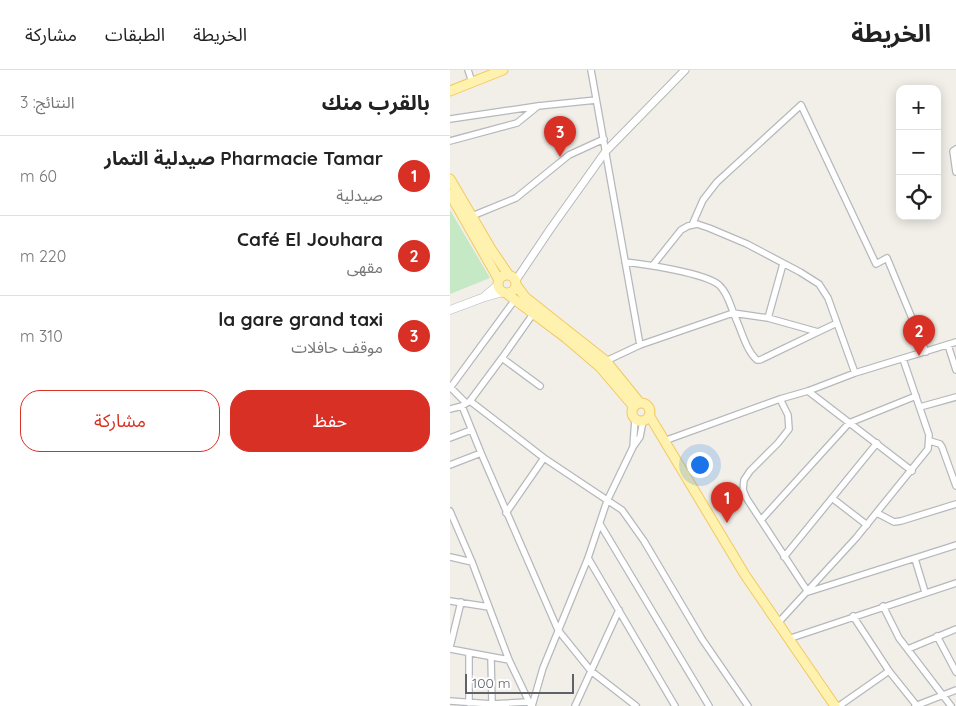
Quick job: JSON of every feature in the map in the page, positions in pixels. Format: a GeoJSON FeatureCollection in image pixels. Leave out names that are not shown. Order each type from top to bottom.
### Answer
{"type":"FeatureCollection","features":[{"type":"Feature","properties":{"kind":"main road"},"geometry":{"type":"LineString","coordinates":[[450,91],[503,70]]}},
{"type":"Feature","properties":{"kind":"main road"},"geometry":{"type":"LineString","coordinates":[[450,179],[491,249],[525,297],[606,361],[637,405]]}},
{"type":"Feature","properties":{"kind":"main road"},"geometry":{"type":"LineString","coordinates":[[450,194],[501,287],[514,301],[566,338],[600,367],[637,405],[648,407],[643,419]]}},
{"type":"Feature","properties":{"kind":"main road"},"geometry":{"type":"LineString","coordinates":[[501,287],[502,276],[513,279]]}},
{"type":"Feature","properties":{"kind":"main road"},"geometry":{"type":"LineString","coordinates":[[450,310],[482,298],[501,287],[514,291],[513,279]]}},
{"type":"Feature","properties":{"kind":"main road"},"geometry":{"type":"LineString","coordinates":[[637,405],[632,412],[643,419],[662,438],[745,575],[835,706]]}},
{"type":"Feature","properties":{"kind":"street"},"geometry":{"type":"LineString","coordinates":[[468,70],[472,82]]}},
{"type":"Feature","properties":{"kind":"street"},"geometry":{"type":"LineString","coordinates":[[591,70],[640,345]]}},
{"type":"Feature","properties":{"kind":"street"},"geometry":{"type":"LineString","coordinates":[[513,279],[526,264],[606,151],[685,70]]}},
{"type":"Feature","properties":{"kind":"street"},"geometry":{"type":"LineString","coordinates":[[450,119],[538,106],[596,100]]}},
{"type":"Feature","properties":{"kind":"street"},"geometry":{"type":"LineString","coordinates":[[692,225],[703,200],[717,182],[801,105],[876,264],[887,258],[926,352]]}},
{"type":"Feature","properties":{"kind":"street"},"geometry":{"type":"LineString","coordinates":[[450,141],[517,123],[538,106]]}},
{"type":"Feature","properties":{"kind":"street"},"geometry":{"type":"LineString","coordinates":[[472,216],[516,198],[568,155],[604,139]]}},
{"type":"Feature","properties":{"kind":"street"},"geometry":{"type":"LineString","coordinates":[[956,149],[952,156],[956,172]]}},
{"type":"Feature","properties":{"kind":"street"},"geometry":{"type":"LineString","coordinates":[[653,265],[682,230],[692,225],[700,225],[748,244],[819,284],[828,298],[855,372]]}},
{"type":"Feature","properties":{"kind":"street"},"geometry":{"type":"LineString","coordinates":[[625,262],[653,265],[714,282],[724,291],[750,351],[757,360],[837,323]]}},
{"type":"Feature","properties":{"kind":"street"},"geometry":{"type":"LineString","coordinates":[[768,318],[782,264]]}},
{"type":"Feature","properties":{"kind":"street"},"geometry":{"type":"LineString","coordinates":[[514,301],[450,387],[466,403],[622,510],[702,639],[748,706]]}},
{"type":"Feature","properties":{"kind":"street"},"geometry":{"type":"LineString","coordinates":[[606,361],[640,345],[733,313],[768,318],[818,332]]}},
{"type":"Feature","properties":{"kind":"street"},"geometry":{"type":"LineString","coordinates":[[450,409],[466,403],[502,358],[533,314]]}},
{"type":"Feature","properties":{"kind":"street"},"geometry":{"type":"LineString","coordinates":[[662,438],[808,391],[855,372],[956,342]]}},
{"type":"Feature","properties":{"kind":"street"},"geometry":{"type":"LineString","coordinates":[[948,345],[956,370]]}},
{"type":"Feature","properties":{"kind":"street"},"geometry":{"type":"LineString","coordinates":[[502,358],[540,386]]}},
{"type":"Feature","properties":{"kind":"street"},"geometry":{"type":"LineString","coordinates":[[778,624],[867,526],[928,449],[930,441],[903,359]]}},
{"type":"Feature","properties":{"kind":"street"},"geometry":{"type":"LineString","coordinates":[[808,391],[912,471]]}},
{"type":"Feature","properties":{"kind":"street"},"geometry":{"type":"LineString","coordinates":[[761,520],[849,423],[916,396]]}},
{"type":"Feature","properties":{"kind":"street"},"geometry":{"type":"LineString","coordinates":[[920,407],[956,397]]}},
{"type":"Feature","properties":{"kind":"street"},"geometry":{"type":"LineString","coordinates":[[780,399],[788,415],[789,429],[750,471],[744,480],[744,490],[747,499],[808,592]]}},
{"type":"Feature","properties":{"kind":"street"},"geometry":{"type":"LineString","coordinates":[[466,403],[471,430],[558,630],[591,670],[636,706]]}},
{"type":"Feature","properties":{"kind":"street"},"geometry":{"type":"LineString","coordinates":[[530,705],[588,558],[607,501],[634,447],[643,419]]}},
{"type":"Feature","properties":{"kind":"street"},"geometry":{"type":"LineString","coordinates":[[450,438],[471,430]]}},
{"type":"Feature","properties":{"kind":"street"},"geometry":{"type":"LineString","coordinates":[[930,441],[940,444],[942,447],[955,482]]}},
{"type":"Feature","properties":{"kind":"street"},"geometry":{"type":"LineString","coordinates":[[784,557],[877,443]]}},
{"type":"Feature","properties":{"kind":"street"},"geometry":{"type":"LineString","coordinates":[[450,465],[481,453]]}},
{"type":"Feature","properties":{"kind":"street"},"geometry":{"type":"LineString","coordinates":[[506,513],[544,458]]}},
{"type":"Feature","properties":{"kind":"street"},"geometry":{"type":"LineString","coordinates":[[832,498],[867,526]]}},
{"type":"Feature","properties":{"kind":"street"},"geometry":{"type":"LineString","coordinates":[[877,513],[894,522],[956,504]]}},
{"type":"Feature","properties":{"kind":"street"},"geometry":{"type":"LineString","coordinates":[[450,511],[472,562],[508,660],[530,705]]}},
{"type":"Feature","properties":{"kind":"street"},"geometry":{"type":"LineString","coordinates":[[600,524],[709,706]]}},
{"type":"Feature","properties":{"kind":"street"},"geometry":{"type":"LineString","coordinates":[[808,592],[956,545]]}},
{"type":"Feature","properties":{"kind":"street"},"geometry":{"type":"LineString","coordinates":[[450,557],[472,562]]}},
{"type":"Feature","properties":{"kind":"street"},"geometry":{"type":"LineString","coordinates":[[588,558],[675,706]]}},
{"type":"Feature","properties":{"kind":"street"},"geometry":{"type":"LineString","coordinates":[[915,559],[926,592]]}},
{"type":"Feature","properties":{"kind":"street"},"geometry":{"type":"LineString","coordinates":[[788,638],[956,582]]}},
{"type":"Feature","properties":{"kind":"street"},"geometry":{"type":"LineString","coordinates":[[450,601],[489,607]]}},
{"type":"Feature","properties":{"kind":"street"},"geometry":{"type":"LineString","coordinates":[[461,602],[450,648],[508,660]]}},
{"type":"Feature","properties":{"kind":"street"},"geometry":{"type":"LineString","coordinates":[[883,606],[894,631],[951,706]]}},
{"type":"Feature","properties":{"kind":"street"},"geometry":{"type":"LineString","coordinates":[[576,706],[619,610]]}},
{"type":"Feature","properties":{"kind":"street"},"geometry":{"type":"LineString","coordinates":[[853,616],[889,671],[916,706],[956,690]]}},
{"type":"Feature","properties":{"kind":"street"},"geometry":{"type":"LineString","coordinates":[[908,649],[956,630]]}},
{"type":"Feature","properties":{"kind":"street"},"geometry":{"type":"LineString","coordinates":[[937,636],[956,672]]}},
{"type":"Feature","properties":{"kind":"street"},"geometry":{"type":"LineString","coordinates":[[469,653],[469,703]]}},
{"type":"Feature","properties":{"kind":"street"},"geometry":{"type":"LineString","coordinates":[[491,656],[492,704]]}},
{"type":"Feature","properties":{"kind":"street"},"geometry":{"type":"LineString","coordinates":[[839,706],[889,671]]}},
{"type":"Feature","properties":{"kind":"street"},"geometry":{"type":"LineString","coordinates":[[450,702],[459,704],[530,705]]}},
{"type":"Feature","properties":{"kind":"green space"},"geometry":{"type":"Polygon","coordinates":[[[450,210],[490,278],[450,294],[450,210]]]}},
{"type":"Feature","properties":{"kind":"place","name":"la gare grand taxi"},"geometry":{"type":"Point","coordinates":[560,157]}},
{"type":"Feature","properties":{"kind":"place","name":"Café El Jouhara"},"geometry":{"type":"Point","coordinates":[919,356]}},
{"type":"Feature","properties":{"kind":"place","name":"Pharmacie Tamar صيدلية التمار"},"geometry":{"type":"Point","coordinates":[727,523]}}]}
